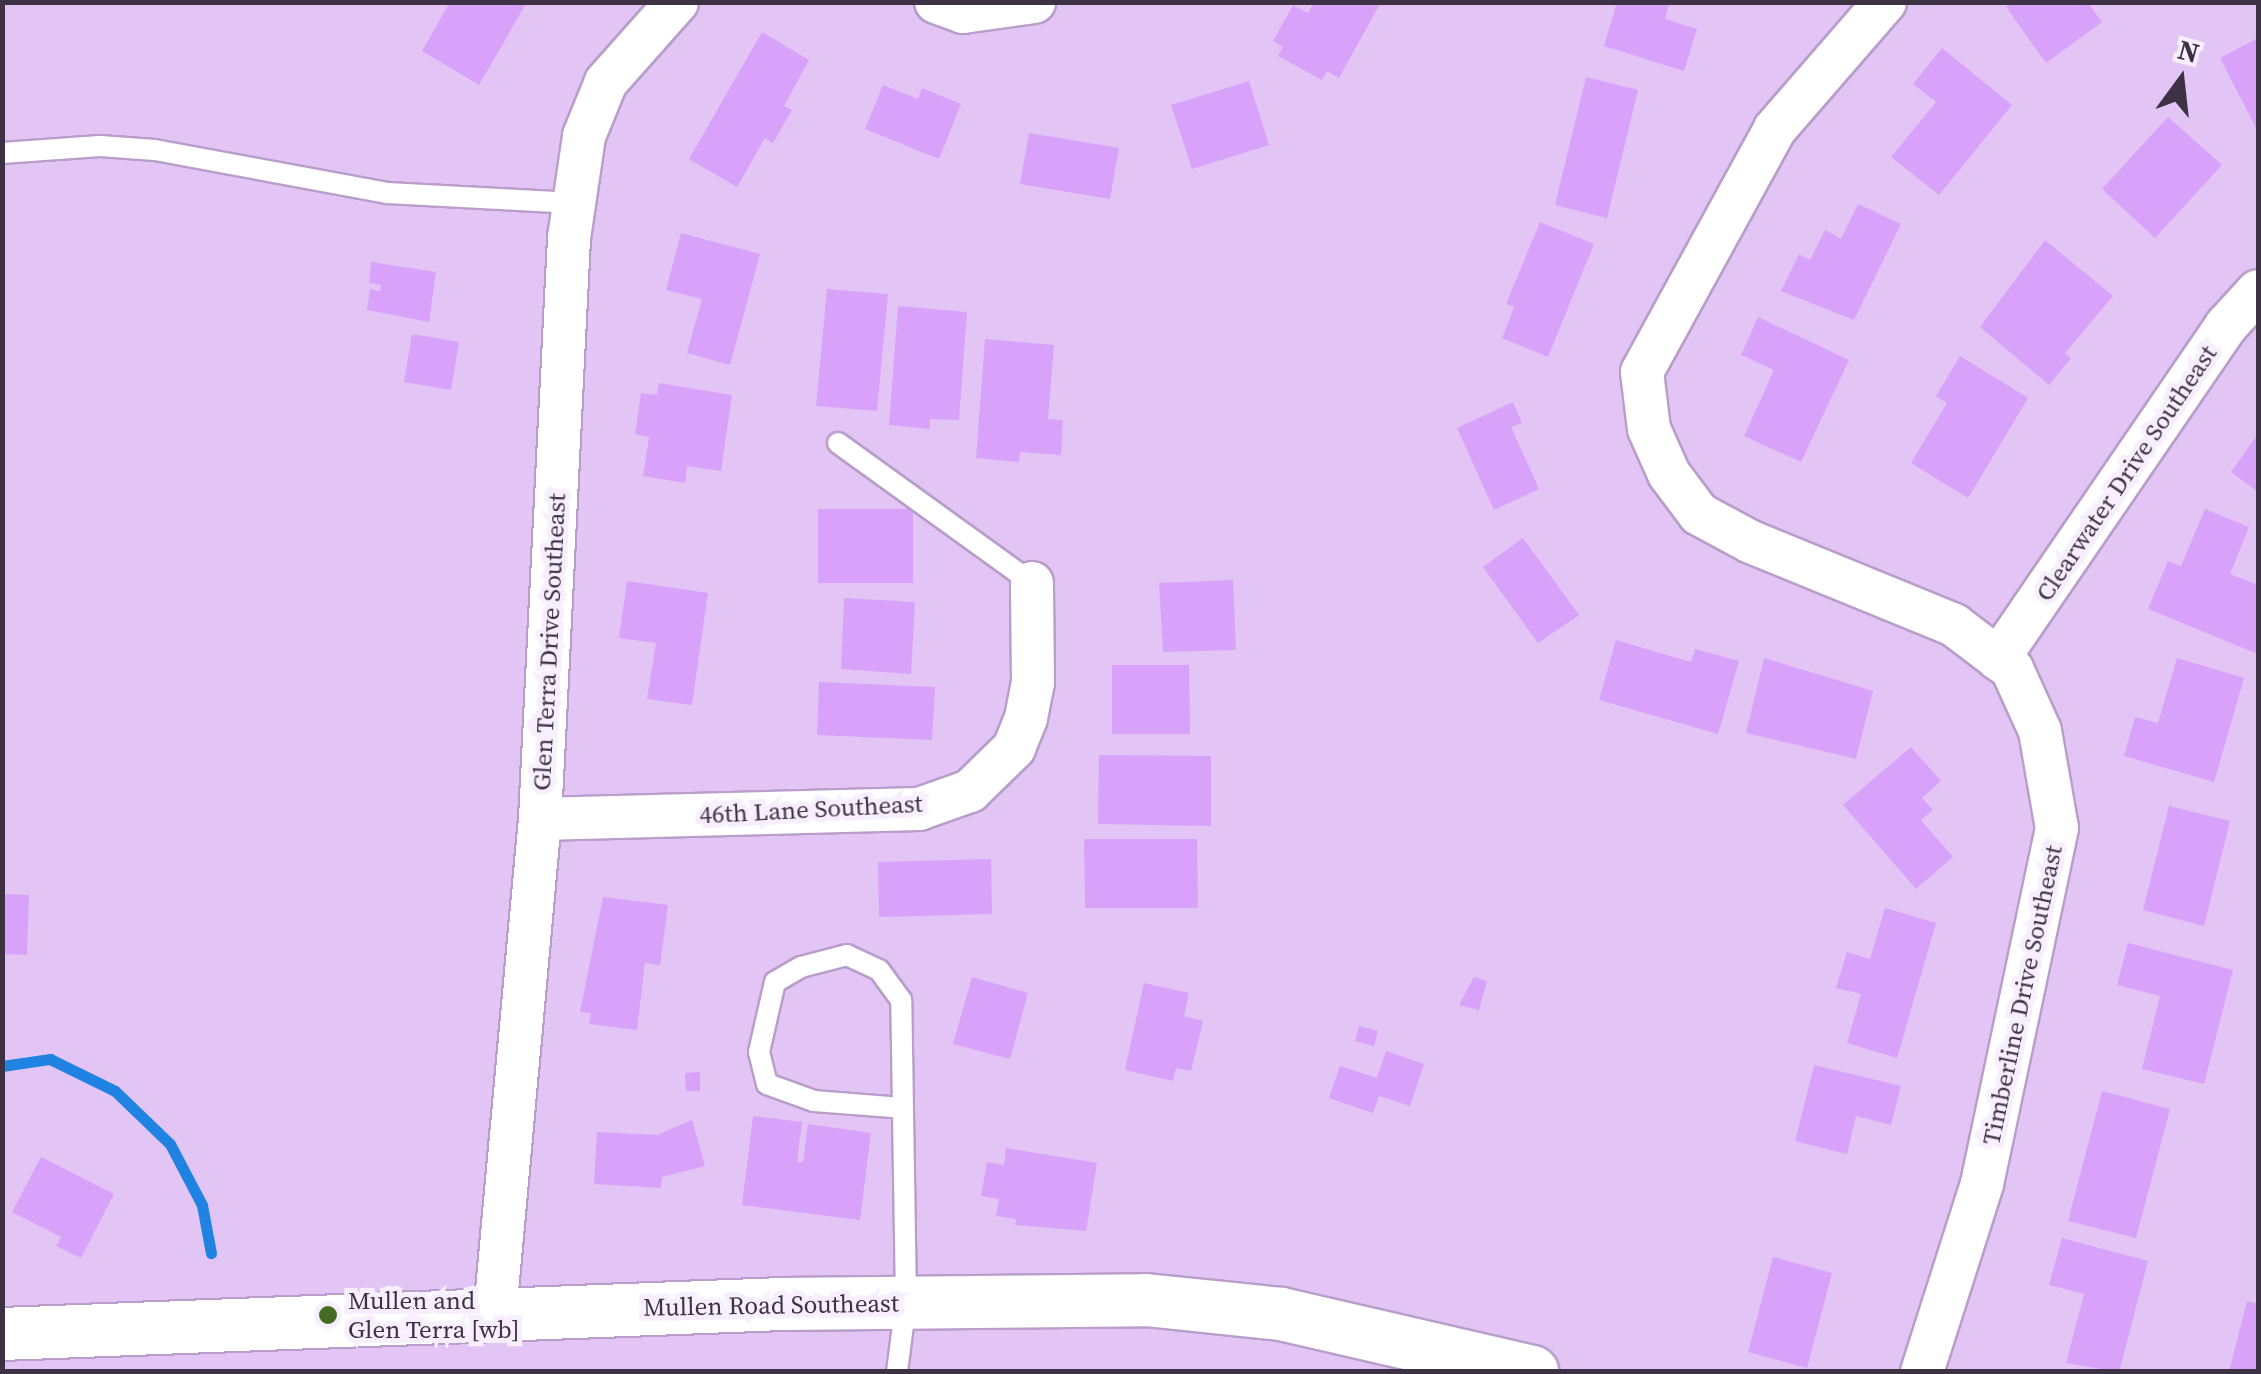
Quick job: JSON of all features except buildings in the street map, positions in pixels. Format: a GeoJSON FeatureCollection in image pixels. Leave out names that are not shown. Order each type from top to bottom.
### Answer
{"type":"FeatureCollection","features":[{"type":"Feature","properties":{"kind":"street","name":"Glen Terra Drive Southeast"},"geometry":{"type":"LineString","coordinates":[[495,1313],[540,819],[574,203],[584,136],[606,82],[677,2]]}},
{"type":"Feature","properties":{"kind":"street"},"geometry":{"type":"LineString","coordinates":[[936,2],[964,12],[1034,2]]}},
{"type":"Feature","properties":{"kind":"street","name":"Timberline Drive Southeast"},"geometry":{"type":"LineString","coordinates":[[1884,2],[1775,129],[1642,372],[1649,429],[1669,474],[1700,514],[1751,542],[1954,624],[2012,669],[2040,731],[2058,828],[1982,1184],[1922,1372]]}},
{"type":"Feature","properties":{"kind":"street","name":"Clearwater Drive Southeast"},"geometry":{"type":"LineString","coordinates":[[1998,659],[2226,326],[2258,291]]}},
{"type":"Feature","properties":{"kind":"street","name":"46th Lane Southeast"},"geometry":{"type":"LineString","coordinates":[[540,819],[919,809],[970,790],[1014,748],[1026,718],[1033,683],[1032,583]]}},
{"type":"Feature","properties":{"kind":"street","name":"Mullen Road Southeast"},"geometry":{"type":"LineString","coordinates":[[2,1334],[495,1313],[1146,1300],[1281,1314],[1532,1372]]}},
{"type":"Feature","properties":{"kind":"lane"},"geometry":{"type":"LineString","coordinates":[[2,153],[100,146],[155,150],[388,194],[574,203]]}},
{"type":"Feature","properties":{"kind":"lane"},"geometry":{"type":"LineString","coordinates":[[838,444],[1032,583]]}},
{"type":"Feature","properties":{"kind":"lane"},"geometry":{"type":"LineString","coordinates":[[897,1372],[906,1302],[901,1000],[880,970],[847,955],[800,967],[774,982],[759,1052],[767,1084],[814,1101],[902,1108]]}},
{"type":"Feature","properties":{"kind":"waterway"},"geometry":{"type":"LineString","coordinates":[[2,1066],[50,1059],[115,1091],[170,1144],[202,1205],[211,1253]]}},
{"type":"Feature","properties":{"kind":"place","name":"Mullen and Glen Terra [wb]"},"geometry":{"type":"Point","coordinates":[328,1315]}}]}
